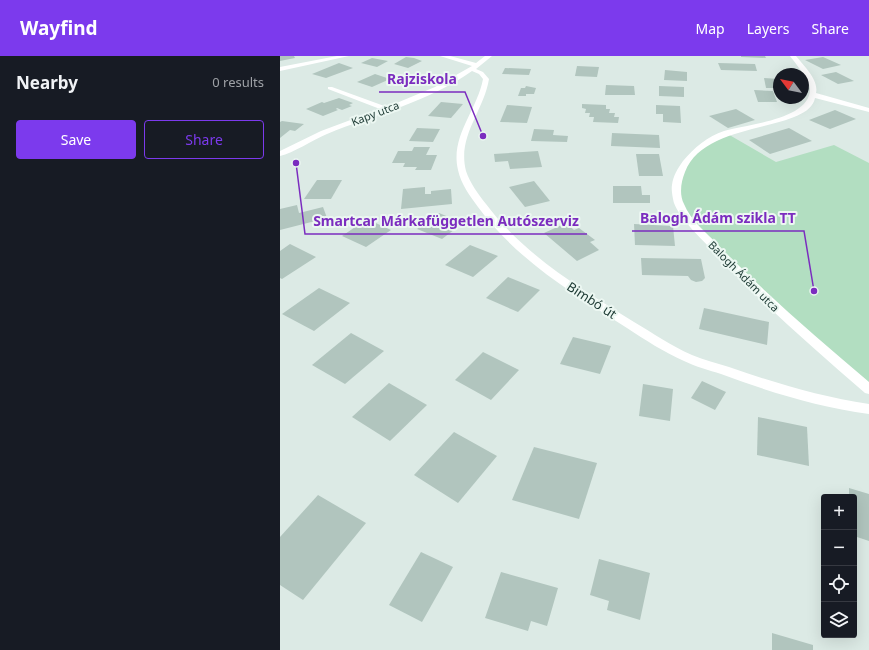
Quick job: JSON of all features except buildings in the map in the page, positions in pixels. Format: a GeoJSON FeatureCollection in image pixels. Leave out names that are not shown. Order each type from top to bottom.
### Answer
{"type":"FeatureCollection","features":[{"type":"Feature","properties":{"kind":"street"},"geometry":{"type":"LineString","coordinates":[[280,69],[346,56]]}},
{"type":"Feature","properties":{"kind":"street"},"geometry":{"type":"LineString","coordinates":[[443,56],[474,67]]}},
{"type":"Feature","properties":{"kind":"street","name":"Kapy utca"},"geometry":{"type":"LineString","coordinates":[[280,154],[324,132],[386,109],[446,84],[489,56]]}},
{"type":"Feature","properties":{"kind":"street"},"geometry":{"type":"LineString","coordinates":[[794,56],[811,81],[814,88],[814,95],[869,110]]}},
{"type":"Feature","properties":{"kind":"street","name":"Bimbó út"},"geometry":{"type":"LineString","coordinates":[[474,67],[486,79],[485,90],[468,121],[462,137],[460,156],[462,170],[468,185],[486,212],[510,238],[534,260],[581,295],[678,354],[764,385],[837,406],[869,409]]}},
{"type":"Feature","properties":{"kind":"street"},"geometry":{"type":"LineString","coordinates":[[330,88],[386,109]]}},
{"type":"Feature","properties":{"kind":"street","name":"Balogh Ádám utca"},"geometry":{"type":"LineString","coordinates":[[814,95],[811,102],[800,112],[783,119],[726,133],[711,140],[693,154],[681,170],[676,186],[679,204],[690,221],[727,260],[790,321],[869,389]]}},
{"type":"Feature","properties":{"kind":"green space"},"geometry":{"type":"Polygon","coordinates":[[[726,133],[776,162],[834,145],[869,163],[869,389],[727,260],[679,204],[681,170],[693,154],[726,133]]]}},
{"type":"Feature","properties":{"kind":"place","name":"Rajziskola"},"geometry":{"type":"Point","coordinates":[483,136]}},
{"type":"Feature","properties":{"kind":"place","name":"Smartcar Márkafüggetlen Autószerviz"},"geometry":{"type":"Point","coordinates":[296,163]}},
{"type":"Feature","properties":{"kind":"place","name":"Balogh Ádám szikla TT"},"geometry":{"type":"Point","coordinates":[814,291]}}]}
